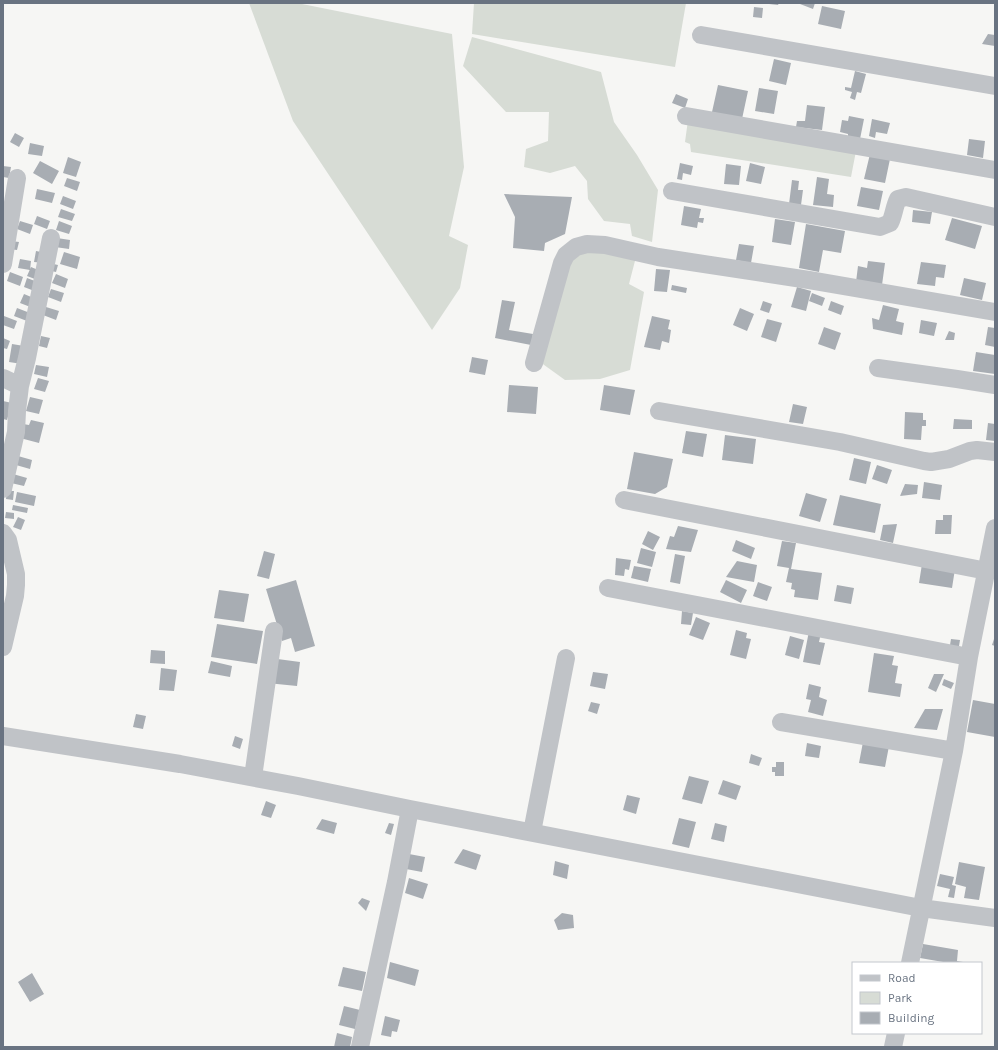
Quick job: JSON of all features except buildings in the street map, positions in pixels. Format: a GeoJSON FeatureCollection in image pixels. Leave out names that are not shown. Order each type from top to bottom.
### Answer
{"type":"FeatureCollection","features":[{"type":"Feature","properties":{"kind":"street"},"geometry":{"type":"LineString","coordinates":[[701,35],[995,86]]}},
{"type":"Feature","properties":{"kind":"street"},"geometry":{"type":"LineString","coordinates":[[686,116],[995,170]]}},
{"type":"Feature","properties":{"kind":"street"},"geometry":{"type":"LineString","coordinates":[[3,264],[17,178]]}},
{"type":"Feature","properties":{"kind":"street"},"geometry":{"type":"LineString","coordinates":[[672,190],[880,227],[890,223],[894,217],[898,199],[906,197],[995,217]]}},
{"type":"Feature","properties":{"kind":"street"},"geometry":{"type":"LineString","coordinates":[[3,489],[16,432],[20,386],[51,238]]}},
{"type":"Feature","properties":{"kind":"street"},"geometry":{"type":"LineString","coordinates":[[534,363],[562,263],[566,254],[576,247],[587,244],[605,245],[658,257],[809,280],[995,312]]}},
{"type":"Feature","properties":{"kind":"street"},"geometry":{"type":"LineString","coordinates":[[878,368],[995,385]]}},
{"type":"Feature","properties":{"kind":"street"},"geometry":{"type":"LineString","coordinates":[[3,378],[20,386]]}},
{"type":"Feature","properties":{"kind":"street"},"geometry":{"type":"LineString","coordinates":[[659,411],[840,442],[931,462],[949,459],[977,450],[995,452]]}},
{"type":"Feature","properties":{"kind":"street"},"geometry":{"type":"LineString","coordinates":[[624,500],[987,571]]}},
{"type":"Feature","properties":{"kind":"street"},"geometry":{"type":"LineString","coordinates":[[910,962],[954,751],[969,657],[995,528]]}},
{"type":"Feature","properties":{"kind":"street"},"geometry":{"type":"LineString","coordinates":[[3,533],[8,540],[16,574],[16,585],[15,596],[3,647]]}},
{"type":"Feature","properties":{"kind":"street"},"geometry":{"type":"LineString","coordinates":[[608,588],[969,657]]}},
{"type":"Feature","properties":{"kind":"street"},"geometry":{"type":"LineString","coordinates":[[253,777],[274,631]]}},
{"type":"Feature","properties":{"kind":"street"},"geometry":{"type":"LineString","coordinates":[[532,832],[566,658]]}},
{"type":"Feature","properties":{"kind":"street"},"geometry":{"type":"LineString","coordinates":[[781,722],[954,751]]}},
{"type":"Feature","properties":{"kind":"street"},"geometry":{"type":"LineString","coordinates":[[3,736],[253,777],[921,908],[995,918]]}},
{"type":"Feature","properties":{"kind":"street"},"geometry":{"type":"LineString","coordinates":[[360,1047],[396,882],[410,809]]}},
{"type":"Feature","properties":{"kind":"street"},"geometry":{"type":"LineString","coordinates":[[893,1047],[896,1034]]}},
{"type":"Feature","properties":{"kind":"green space"},"geometry":{"type":"Polygon","coordinates":[[[249,3],[297,3],[452,34],[464,167],[449,236],[468,245],[460,288],[432,330],[293,121],[249,3]]]}},
{"type":"Feature","properties":{"kind":"green space"},"geometry":{"type":"Polygon","coordinates":[[[474,3],[686,3],[675,67],[472,34],[474,3]]]}},
{"type":"Feature","properties":{"kind":"green space"},"geometry":{"type":"Polygon","coordinates":[[[472,37],[601,72],[614,122],[637,155],[658,190],[652,242],[632,236],[630,224],[604,221],[588,199],[587,181],[575,166],[550,173],[524,167],[526,149],[548,141],[549,112],[506,112],[463,66],[472,37]]]}},
{"type":"Feature","properties":{"kind":"green space"},"geometry":{"type":"Polygon","coordinates":[[[688,120],[856,151],[851,177],[691,152],[690,144],[685,142],[688,120]]]}},
{"type":"Feature","properties":{"kind":"green space"},"geometry":{"type":"Polygon","coordinates":[[[589,248],[636,257],[629,284],[644,292],[630,370],[600,379],[565,380],[540,362],[571,257],[589,248]]]}}]}
